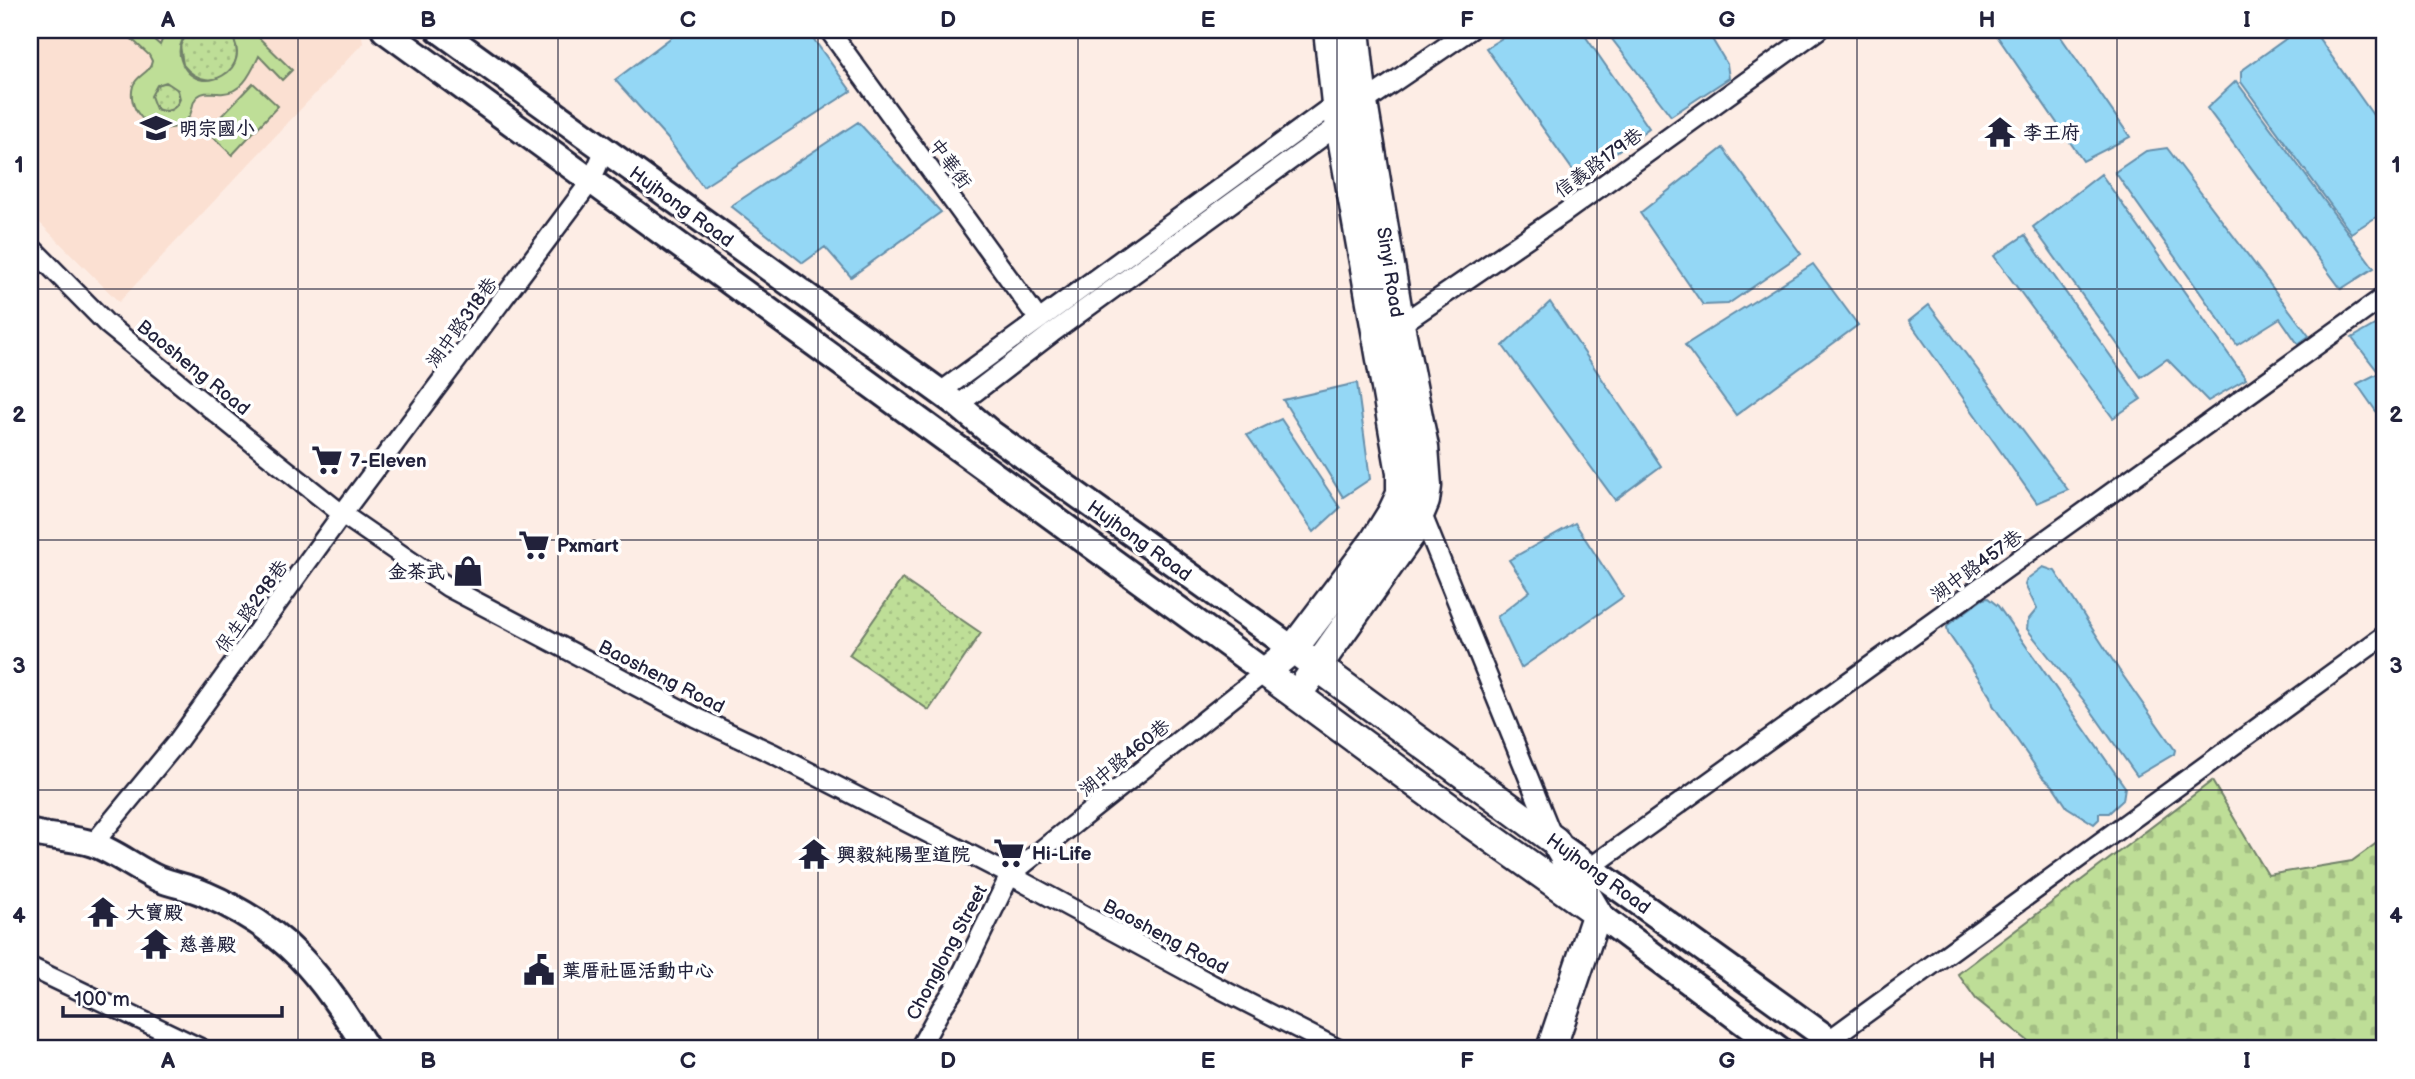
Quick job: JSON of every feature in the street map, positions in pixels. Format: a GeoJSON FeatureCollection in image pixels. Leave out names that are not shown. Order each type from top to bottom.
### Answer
{"type":"FeatureCollection","features":[{"type":"Feature","properties":{"kind":"main road","name":"Sinyi Road"},"geometry":{"type":"LineString","coordinates":[[1297,695],[1411,534],[1425,501],[1427,464],[1400,325],[1328,30]]}},
{"type":"Feature","properties":{"kind":"main road","name":"Sinyi Road"},"geometry":{"type":"LineString","coordinates":[[1293,649],[1374,542],[1401,494],[1401,473],[1346,110],[1355,30]]}},
{"type":"Feature","properties":{"kind":"main road"},"geometry":{"type":"LineString","coordinates":[[1265,672],[1293,649]]}},
{"type":"Feature","properties":{"kind":"main road","name":"Hujhong Road"},"geometry":{"type":"LineString","coordinates":[[1293,649],[1555,841]]}},
{"type":"Feature","properties":{"kind":"main road","name":"Hujhong Road"},"geometry":{"type":"LineString","coordinates":[[1265,672],[1597,914]]}},
{"type":"Feature","properties":{"kind":"main road"},"geometry":{"type":"LineString","coordinates":[[1551,1049],[1597,914],[1555,841]]}},
{"type":"Feature","properties":{"kind":"street","name":"Hujhong Road"},"geometry":{"type":"LineString","coordinates":[[384,30],[1265,672]]}},
{"type":"Feature","properties":{"kind":"street","name":"Hujhong Road"},"geometry":{"type":"LineString","coordinates":[[439,30],[949,399],[991,433],[1293,649]]}},
{"type":"Feature","properties":{"kind":"street","name":"中華街"},"geometry":{"type":"LineString","coordinates":[[829,30],[1039,320]]}},
{"type":"Feature","properties":{"kind":"street"},"geometry":{"type":"LineString","coordinates":[[949,399],[1039,320],[1346,110],[1470,30]]}},
{"type":"Feature","properties":{"kind":"street","name":"信義路179巷"},"geometry":{"type":"LineString","coordinates":[[1400,325],[1564,213],[1818,30]]}},
{"type":"Feature","properties":{"kind":"street"},"geometry":{"type":"LineString","coordinates":[[949,399],[1052,333],[1346,110]]}},
{"type":"Feature","properties":{"kind":"street","name":"湖中路318巷"},"geometry":{"type":"LineString","coordinates":[[342,514],[591,181],[605,149]]}},
{"type":"Feature","properties":{"kind":"street","name":"Baosheng Road"},"geometry":{"type":"LineString","coordinates":[[30,246],[107,324],[342,514],[448,587],[695,718],[774,754],[1010,875],[1338,1049]]}},
{"type":"Feature","properties":{"kind":"street","name":"湖中路457巷"},"geometry":{"type":"LineString","coordinates":[[1591,867],[2385,296]]}},
{"type":"Feature","properties":{"kind":"street"},"geometry":{"type":"LineString","coordinates":[[1421,512],[1555,841]]}},
{"type":"Feature","properties":{"kind":"street","name":"保生路298巷"},"geometry":{"type":"LineString","coordinates":[[93,844],[192,722],[342,514]]}},
{"type":"Feature","properties":{"kind":"street"},"geometry":{"type":"LineString","coordinates":[[1835,1044],[2385,635]]}},
{"type":"Feature","properties":{"kind":"street","name":"湖中路460巷"},"geometry":{"type":"LineString","coordinates":[[1010,875],[1265,672]]}},
{"type":"Feature","properties":{"kind":"street"},"geometry":{"type":"LineString","coordinates":[[30,832],[93,844],[159,878],[204,893],[247,915],[296,951],[335,998],[367,1049]]}},
{"type":"Feature","properties":{"kind":"street","name":"Hujhong Road"},"geometry":{"type":"LineString","coordinates":[[1555,841],[1835,1044]]}},
{"type":"Feature","properties":{"kind":"street","name":"Chonglong Street"},"geometry":{"type":"LineString","coordinates":[[919,1049],[955,988],[1010,875]]}},
{"type":"Feature","properties":{"kind":"street","name":"Hujhong Road"},"geometry":{"type":"LineString","coordinates":[[1597,914],[1779,1049]]}},
{"type":"Feature","properties":{"kind":"street"},"geometry":{"type":"LineString","coordinates":[[30,967],[202,1049]]}},
{"type":"Feature","properties":{"kind":"shaded area","name":"明宗國小"},"geometry":{"type":"Polygon","coordinates":[[[30,30],[361,30],[363,43],[119,302],[30,213],[30,30]]]}},
{"type":"Feature","properties":{"kind":"green space"},"geometry":{"type":"Polygon","coordinates":[[[122,30],[143,30],[160,45],[166,30],[190,30],[181,43],[180,56],[188,73],[199,79],[211,80],[232,68],[237,57],[236,44],[227,30],[251,30],[292,70],[282,80],[259,56],[249,76],[239,87],[226,93],[200,94],[185,121],[173,128],[165,128],[145,121],[133,102],[132,90],[135,82],[151,65],[149,55],[122,30]],[[166,82],[157,85],[151,96],[156,109],[167,111],[174,108],[180,99],[178,90],[166,82]]]}},
{"type":"Feature","properties":{"kind":"green space"},"geometry":{"type":"Polygon","coordinates":[[[190,30],[227,30],[235,42],[237,54],[234,65],[227,73],[218,78],[206,79],[194,75],[183,65],[180,45],[190,30]]]}},
{"type":"Feature","properties":{"kind":"green space"},"geometry":{"type":"Polygon","coordinates":[[[165,83],[175,87],[179,97],[175,107],[165,111],[155,107],[151,97],[155,87],[165,83]]]}},
{"type":"Feature","properties":{"kind":"green space"},"geometry":{"type":"Polygon","coordinates":[[[253,83],[278,106],[232,155],[207,131],[253,83]]]}},
{"type":"Feature","properties":{"kind":"green space"},"geometry":{"type":"Polygon","coordinates":[[[902,579],[981,633],[929,710],[849,655],[902,579]]]}},
{"type":"Feature","properties":{"kind":"green space"},"geometry":{"type":"Polygon","coordinates":[[[2212,781],[2268,875],[2352,861],[2385,837],[2385,1049],[2264,1049],[2255,1046],[2244,1049],[2038,1049],[1976,999],[1958,974],[2212,781]]]}},
{"type":"Feature","properties":{"kind":"water"},"geometry":{"type":"Polygon","coordinates":[[[681,30],[773,30],[777,35],[782,30],[807,30],[851,91],[703,187],[667,138],[615,80],[681,30]]]}},
{"type":"Feature","properties":{"kind":"water"},"geometry":{"type":"Polygon","coordinates":[[[1515,30],[1581,30],[1649,128],[1579,179],[1486,48],[1515,30]]]}},
{"type":"Feature","properties":{"kind":"water"},"geometry":{"type":"Polygon","coordinates":[[[1605,30],[1725,30],[1712,39],[1727,64],[1729,78],[1671,116],[1605,30]]]}},
{"type":"Feature","properties":{"kind":"water"},"geometry":{"type":"Polygon","coordinates":[[[1993,30],[2056,30],[2130,137],[2083,161],[1993,30]]]}},
{"type":"Feature","properties":{"kind":"water"},"geometry":{"type":"Polygon","coordinates":[[[2298,30],[2313,30],[2385,132],[2385,224],[2378,216],[2351,233],[2241,82],[2241,71],[2298,30]]]}},
{"type":"Feature","properties":{"kind":"water"},"geometry":{"type":"Polygon","coordinates":[[[2236,81],[2374,268],[2341,289],[2207,108],[2236,81]]]}},
{"type":"Feature","properties":{"kind":"water"},"geometry":{"type":"Polygon","coordinates":[[[858,122],[941,212],[851,277],[825,247],[803,263],[731,206],[858,122]]]}},
{"type":"Feature","properties":{"kind":"water"},"geometry":{"type":"Polygon","coordinates":[[[1723,148],[1801,254],[1728,304],[1703,305],[1640,213],[1723,148]]]}},
{"type":"Feature","properties":{"kind":"water"},"geometry":{"type":"Polygon","coordinates":[[[2167,148],[2309,336],[2298,344],[2280,318],[2237,345],[2115,172],[2146,151],[2167,148]]]}},
{"type":"Feature","properties":{"kind":"water"},"geometry":{"type":"Polygon","coordinates":[[[2101,174],[2246,379],[2208,401],[2167,359],[2141,377],[2033,227],[2101,174]]]}},
{"type":"Feature","properties":{"kind":"water"},"geometry":{"type":"Polygon","coordinates":[[[2025,235],[2141,399],[2113,418],[1994,256],[2025,235]]]}},
{"type":"Feature","properties":{"kind":"water"},"geometry":{"type":"Polygon","coordinates":[[[1813,264],[1858,325],[1736,415],[1685,345],[1813,264]]]}},
{"type":"Feature","properties":{"kind":"water"},"geometry":{"type":"Polygon","coordinates":[[[1550,302],[1661,466],[1615,500],[1503,346],[1550,302]]]}},
{"type":"Feature","properties":{"kind":"water"},"geometry":{"type":"Polygon","coordinates":[[[1929,305],[2068,490],[2037,503],[1909,321],[1929,305]]]}},
{"type":"Feature","properties":{"kind":"water"},"geometry":{"type":"Polygon","coordinates":[[[2385,319],[2385,424],[2357,384],[2379,373],[2352,338],[2385,319]]]}},
{"type":"Feature","properties":{"kind":"water"},"geometry":{"type":"Polygon","coordinates":[[[1357,383],[1370,479],[1343,497],[1283,400],[1357,383]]]}},
{"type":"Feature","properties":{"kind":"water"},"geometry":{"type":"Polygon","coordinates":[[[1281,419],[1340,508],[1314,532],[1247,435],[1281,419]]]}},
{"type":"Feature","properties":{"kind":"water"},"geometry":{"type":"Polygon","coordinates":[[[1575,523],[1623,597],[1521,668],[1497,617],[1530,591],[1509,560],[1575,523]]]}},
{"type":"Feature","properties":{"kind":"water"},"geometry":{"type":"Polygon","coordinates":[[[2043,567],[2055,571],[2175,750],[2174,754],[2137,776],[2085,702],[2027,629],[2028,620],[2037,609],[2025,585],[2027,579],[2043,567]]]}},
{"type":"Feature","properties":{"kind":"water"},"geometry":{"type":"Polygon","coordinates":[[[1988,598],[1998,606],[2125,787],[2123,800],[2109,813],[2099,813],[2099,819],[2094,824],[2067,807],[2053,786],[2042,776],[1948,633],[1949,624],[1988,598]]]}},
{"type":"Feature","properties":{"kind":"waterway"},"geometry":{"type":"LineString","coordinates":[[958,392],[1003,360]]}},
{"type":"Feature","properties":{"kind":"place","name":"明宗國小"},"geometry":{"type":"Point","coordinates":[156,128]}},
{"type":"Feature","properties":{"kind":"place","name":"李王府"},"geometry":{"type":"Point","coordinates":[2000,132]}},
{"type":"Feature","properties":{"kind":"place","name":"7-Eleven"},"geometry":{"type":"Point","coordinates":[327,460]}},
{"type":"Feature","properties":{"kind":"place","name":"Pxmart"},"geometry":{"type":"Point","coordinates":[534,545]}},
{"type":"Feature","properties":{"kind":"place","name":"金茶武"},"geometry":{"type":"Point","coordinates":[468,571]}},
{"type":"Feature","properties":{"kind":"place","name":"Hi-Life"},"geometry":{"type":"Point","coordinates":[1009,853]}},
{"type":"Feature","properties":{"kind":"place","name":"興毅純陽聖道院"},"geometry":{"type":"Point","coordinates":[814,854]}},
{"type":"Feature","properties":{"kind":"place","name":"大寶殿"},"geometry":{"type":"Point","coordinates":[103,912]}},
{"type":"Feature","properties":{"kind":"place","name":"慈善殿"},"geometry":{"type":"Point","coordinates":[156,944]}},
{"type":"Feature","properties":{"kind":"place","name":"葉厝社區活動中心"},"geometry":{"type":"Point","coordinates":[539,970]}}]}
